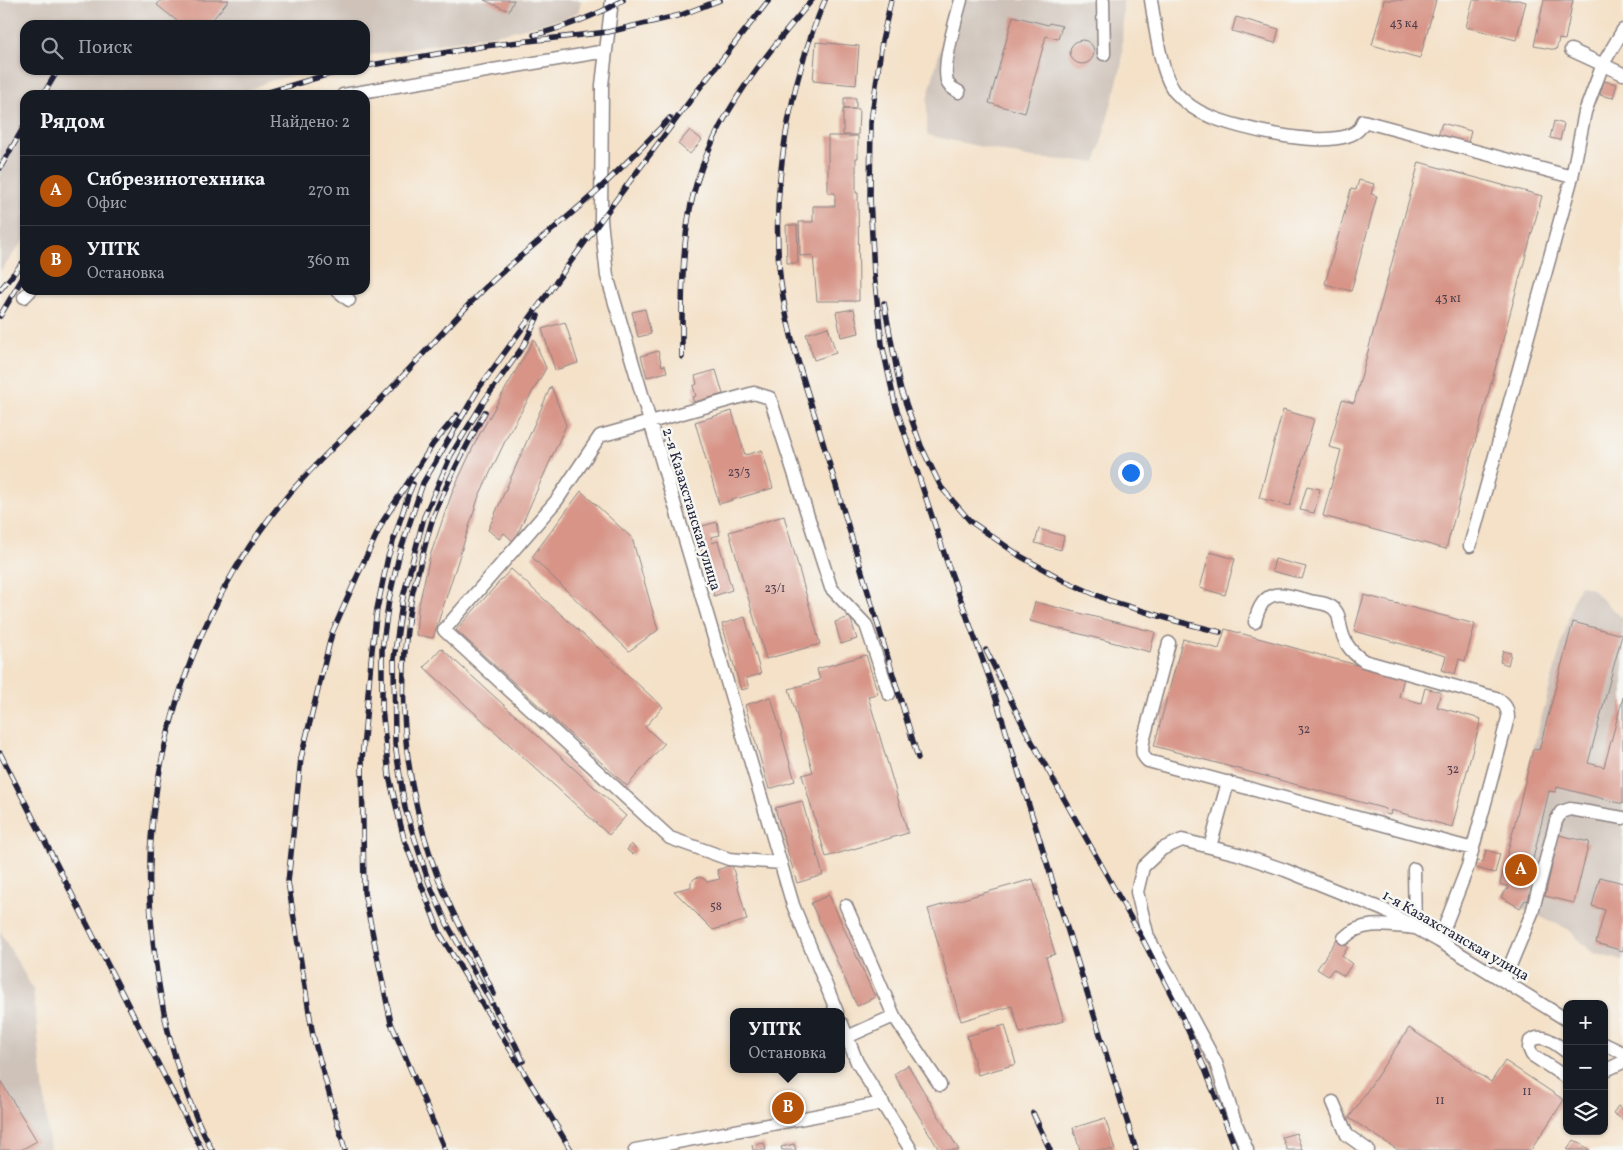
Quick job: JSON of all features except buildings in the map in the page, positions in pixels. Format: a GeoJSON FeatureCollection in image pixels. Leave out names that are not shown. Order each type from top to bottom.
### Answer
{"type":"FeatureCollection","features":[{"type":"Feature","properties":{"kind":"street","name":"2-я Казахстанская улица"},"geometry":{"type":"LineString","coordinates":[[612,0],[602,85],[601,220],[607,276],[794,906],[835,1008]]}},
{"type":"Feature","properties":{"kind":"street"},"geometry":{"type":"LineString","coordinates":[[959,92],[949,85],[945,75],[949,43],[961,0]]}},
{"type":"Feature","properties":{"kind":"street"},"geometry":{"type":"LineString","coordinates":[[1104,0],[1102,12],[1104,54]]}},
{"type":"Feature","properties":{"kind":"street"},"geometry":{"type":"LineString","coordinates":[[1151,0],[1163,65],[1174,90],[1188,105],[1209,116],[1260,132],[1304,139],[1325,140],[1348,135],[1360,128],[1363,121],[1572,177]]}},
{"type":"Feature","properties":{"kind":"street"},"geometry":{"type":"LineString","coordinates":[[1470,546],[1572,177],[1585,112],[1603,64],[1623,30]]}},
{"type":"Feature","properties":{"kind":"street"},"geometry":{"type":"LineString","coordinates":[[1571,50],[1623,74]]}},
{"type":"Feature","properties":{"kind":"street"},"geometry":{"type":"LineString","coordinates":[[370,90],[606,51]]}},
{"type":"Feature","properties":{"kind":"street"},"geometry":{"type":"LineString","coordinates":[[343,295],[349,300]]}},
{"type":"Feature","properties":{"kind":"street"},"geometry":{"type":"LineString","coordinates":[[781,863],[729,859],[670,838],[444,630],[557,500],[600,436],[754,393],[770,398],[832,588],[866,625],[889,694]]}},
{"type":"Feature","properties":{"kind":"street"},"geometry":{"type":"LineString","coordinates":[[1255,622],[1257,612],[1264,601],[1272,595],[1281,594],[1332,606],[1339,616],[1342,636],[1347,646],[1353,654],[1364,661],[1496,698],[1504,703],[1508,709],[1508,718],[1468,866],[1439,941]]}},
{"type":"Feature","properties":{"kind":"street"},"geometry":{"type":"LineString","coordinates":[[1169,643],[1143,742],[1142,751],[1148,761],[1473,848]]}},
{"type":"Feature","properties":{"kind":"street"},"geometry":{"type":"LineString","coordinates":[[1210,847],[1228,782]]}},
{"type":"Feature","properties":{"kind":"street"},"geometry":{"type":"LineString","coordinates":[[1504,980],[1532,913],[1556,821],[1561,812],[1570,809],[1623,818]]}},
{"type":"Feature","properties":{"kind":"street","name":"1-я Казахстанская улица"},"geometry":{"type":"LineString","coordinates":[[1247,1150],[1234,1119],[1216,1063],[1148,937],[1137,892],[1143,867],[1162,850],[1182,840],[1285,870],[1384,910],[1504,980],[1563,1017]]}},
{"type":"Feature","properties":{"kind":"street"},"geometry":{"type":"LineString","coordinates":[[1344,938],[1351,931],[1363,927],[1380,925],[1415,928],[1414,869]]}},
{"type":"Feature","properties":{"kind":"street"},"geometry":{"type":"LineString","coordinates":[[846,906],[894,1016],[940,1085]]}},
{"type":"Feature","properties":{"kind":"street"},"geometry":{"type":"LineString","coordinates":[[847,1037],[894,1016]]}},
{"type":"Feature","properties":{"kind":"street"},"geometry":{"type":"LineString","coordinates":[[845,1032],[857,1062],[911,1150]]}},
{"type":"Feature","properties":{"kind":"street"},"geometry":{"type":"LineString","coordinates":[[1563,1049],[1544,1037],[1537,1036],[1530,1041],[1529,1048],[1532,1055],[1563,1075]]}},
{"type":"Feature","properties":{"kind":"street"},"geometry":{"type":"LineString","coordinates":[[1606,1045],[1623,1054]]}},
{"type":"Feature","properties":{"kind":"street"},"geometry":{"type":"LineString","coordinates":[[1608,1069],[1623,1062]]}},
{"type":"Feature","properties":{"kind":"street"},"geometry":{"type":"LineString","coordinates":[[1333,1102],[1347,1135],[1368,1150]]}},
{"type":"Feature","properties":{"kind":"street"},"geometry":{"type":"LineString","coordinates":[[635,1150],[883,1103]]}},
{"type":"Feature","properties":{"kind":"shaded area"},"geometry":{"type":"Polygon","coordinates":[[[0,0],[581,0],[579,11],[566,18],[504,33],[370,55],[370,20],[20,20],[20,75],[293,75],[267,82],[250,90],[20,90],[20,245],[0,271],[0,0]]]}},
{"type":"Feature","properties":{"kind":"shaded area"},"geometry":{"type":"Polygon","coordinates":[[[953,0],[1123,0],[1122,64],[1096,162],[1032,158],[927,135],[927,100],[953,0]]]}},
{"type":"Feature","properties":{"kind":"shaded area"},"geometry":{"type":"Polygon","coordinates":[[[1580,585],[1592,589],[1623,618],[1623,961],[1593,953],[1568,929],[1520,908],[1501,897],[1509,887],[1500,884],[1533,749],[1574,598],[1580,585]]]}},
{"type":"Feature","properties":{"kind":"shaded area"},"geometry":{"type":"Polygon","coordinates":[[[0,931],[33,989],[50,1150],[0,1150],[0,931]]]}},
{"type":"Feature","properties":{"kind":"railway"},"geometry":{"type":"LineString","coordinates":[[534,35],[557,29],[603,11],[623,0]]}},
{"type":"Feature","properties":{"kind":"railway"},"geometry":{"type":"LineString","coordinates":[[370,65],[485,46],[608,32],[681,15],[720,0]]}},
{"type":"Feature","properties":{"kind":"railway"},"geometry":{"type":"LineString","coordinates":[[571,1150],[440,934],[404,839],[389,776],[382,708],[382,650],[389,599],[400,552],[423,483],[479,388],[698,90],[769,0]]}},
{"type":"Feature","properties":{"kind":"railway"},"geometry":{"type":"LineString","coordinates":[[682,357],[683,283],[687,227],[698,179],[708,150],[722,123],[755,72],[812,0]]}},
{"type":"Feature","properties":{"kind":"railway"},"geometry":{"type":"LineString","coordinates":[[825,0],[802,63],[787,130],[778,199],[779,265],[782,290],[798,362],[918,758]]}},
{"type":"Feature","properties":{"kind":"railway"},"geometry":{"type":"LineString","coordinates":[[891,0],[882,41],[871,122],[870,197],[874,274],[882,344],[895,404],[947,562],[990,680],[1136,1150]]}},
{"type":"Feature","properties":{"kind":"railway"},"geometry":{"type":"LineString","coordinates":[[46,90],[55,75]]}},
{"type":"Feature","properties":{"kind":"railway"},"geometry":{"type":"LineString","coordinates":[[276,90],[326,75]]}},
{"type":"Feature","properties":{"kind":"railway"},"geometry":{"type":"LineString","coordinates":[[212,1150],[187,1095],[170,1037],[158,978],[151,918],[150,865],[154,811],[162,758],[175,706],[193,655],[215,606],[241,560],[271,516],[297,485],[483,290],[600,188],[670,118]]}},
{"type":"Feature","properties":{"kind":"railway"},"geometry":{"type":"LineString","coordinates":[[0,168],[20,134]]}},
{"type":"Feature","properties":{"kind":"railway"},"geometry":{"type":"LineString","coordinates":[[0,290],[20,266]]}},
{"type":"Feature","properties":{"kind":"railway"},"geometry":{"type":"LineString","coordinates":[[0,316],[20,282]]}},
{"type":"Feature","properties":{"kind":"railway"},"geometry":{"type":"LineString","coordinates":[[884,303],[900,387],[921,446],[941,487],[970,521],[1020,556],[1065,581],[1110,601],[1220,632]]}},
{"type":"Feature","properties":{"kind":"railway"},"geometry":{"type":"LineString","coordinates":[[523,1061],[447,924],[429,883],[405,808],[395,744],[394,659],[403,597],[424,517],[451,455],[484,401],[524,345],[538,316]]}},
{"type":"Feature","properties":{"kind":"railway"},"geometry":{"type":"LineString","coordinates":[[485,412],[450,479],[429,530],[411,601],[406,634],[403,700],[409,764],[414,797],[422,829],[438,878],[494,994]]}},
{"type":"Feature","properties":{"kind":"railway"},"geometry":{"type":"LineString","coordinates":[[345,1150],[313,1036],[288,882],[301,758],[332,633],[359,572],[383,521],[433,444],[457,415]]}},
{"type":"Feature","properties":{"kind":"railway"},"geometry":{"type":"LineString","coordinates":[[413,484],[388,557],[377,609],[372,650],[362,760],[364,892],[391,1023],[445,1150]]}},
{"type":"Feature","properties":{"kind":"railway"},"geometry":{"type":"LineString","coordinates":[[986,650],[1026,731],[1142,938],[1179,1010],[1205,1069],[1236,1150]]}},
{"type":"Feature","properties":{"kind":"railway"},"geometry":{"type":"LineString","coordinates":[[0,753],[202,1150]]}},
{"type":"Feature","properties":{"kind":"railway"},"geometry":{"type":"LineString","coordinates":[[1033,1113],[1050,1150]]}},
{"type":"Feature","properties":{"kind":"place","name":"Сибрезинотехника"},"geometry":{"type":"Point","coordinates":[1521,870]}},
{"type":"Feature","properties":{"kind":"place","name":"УПТК"},"geometry":{"type":"Point","coordinates":[788,1108]}}]}
